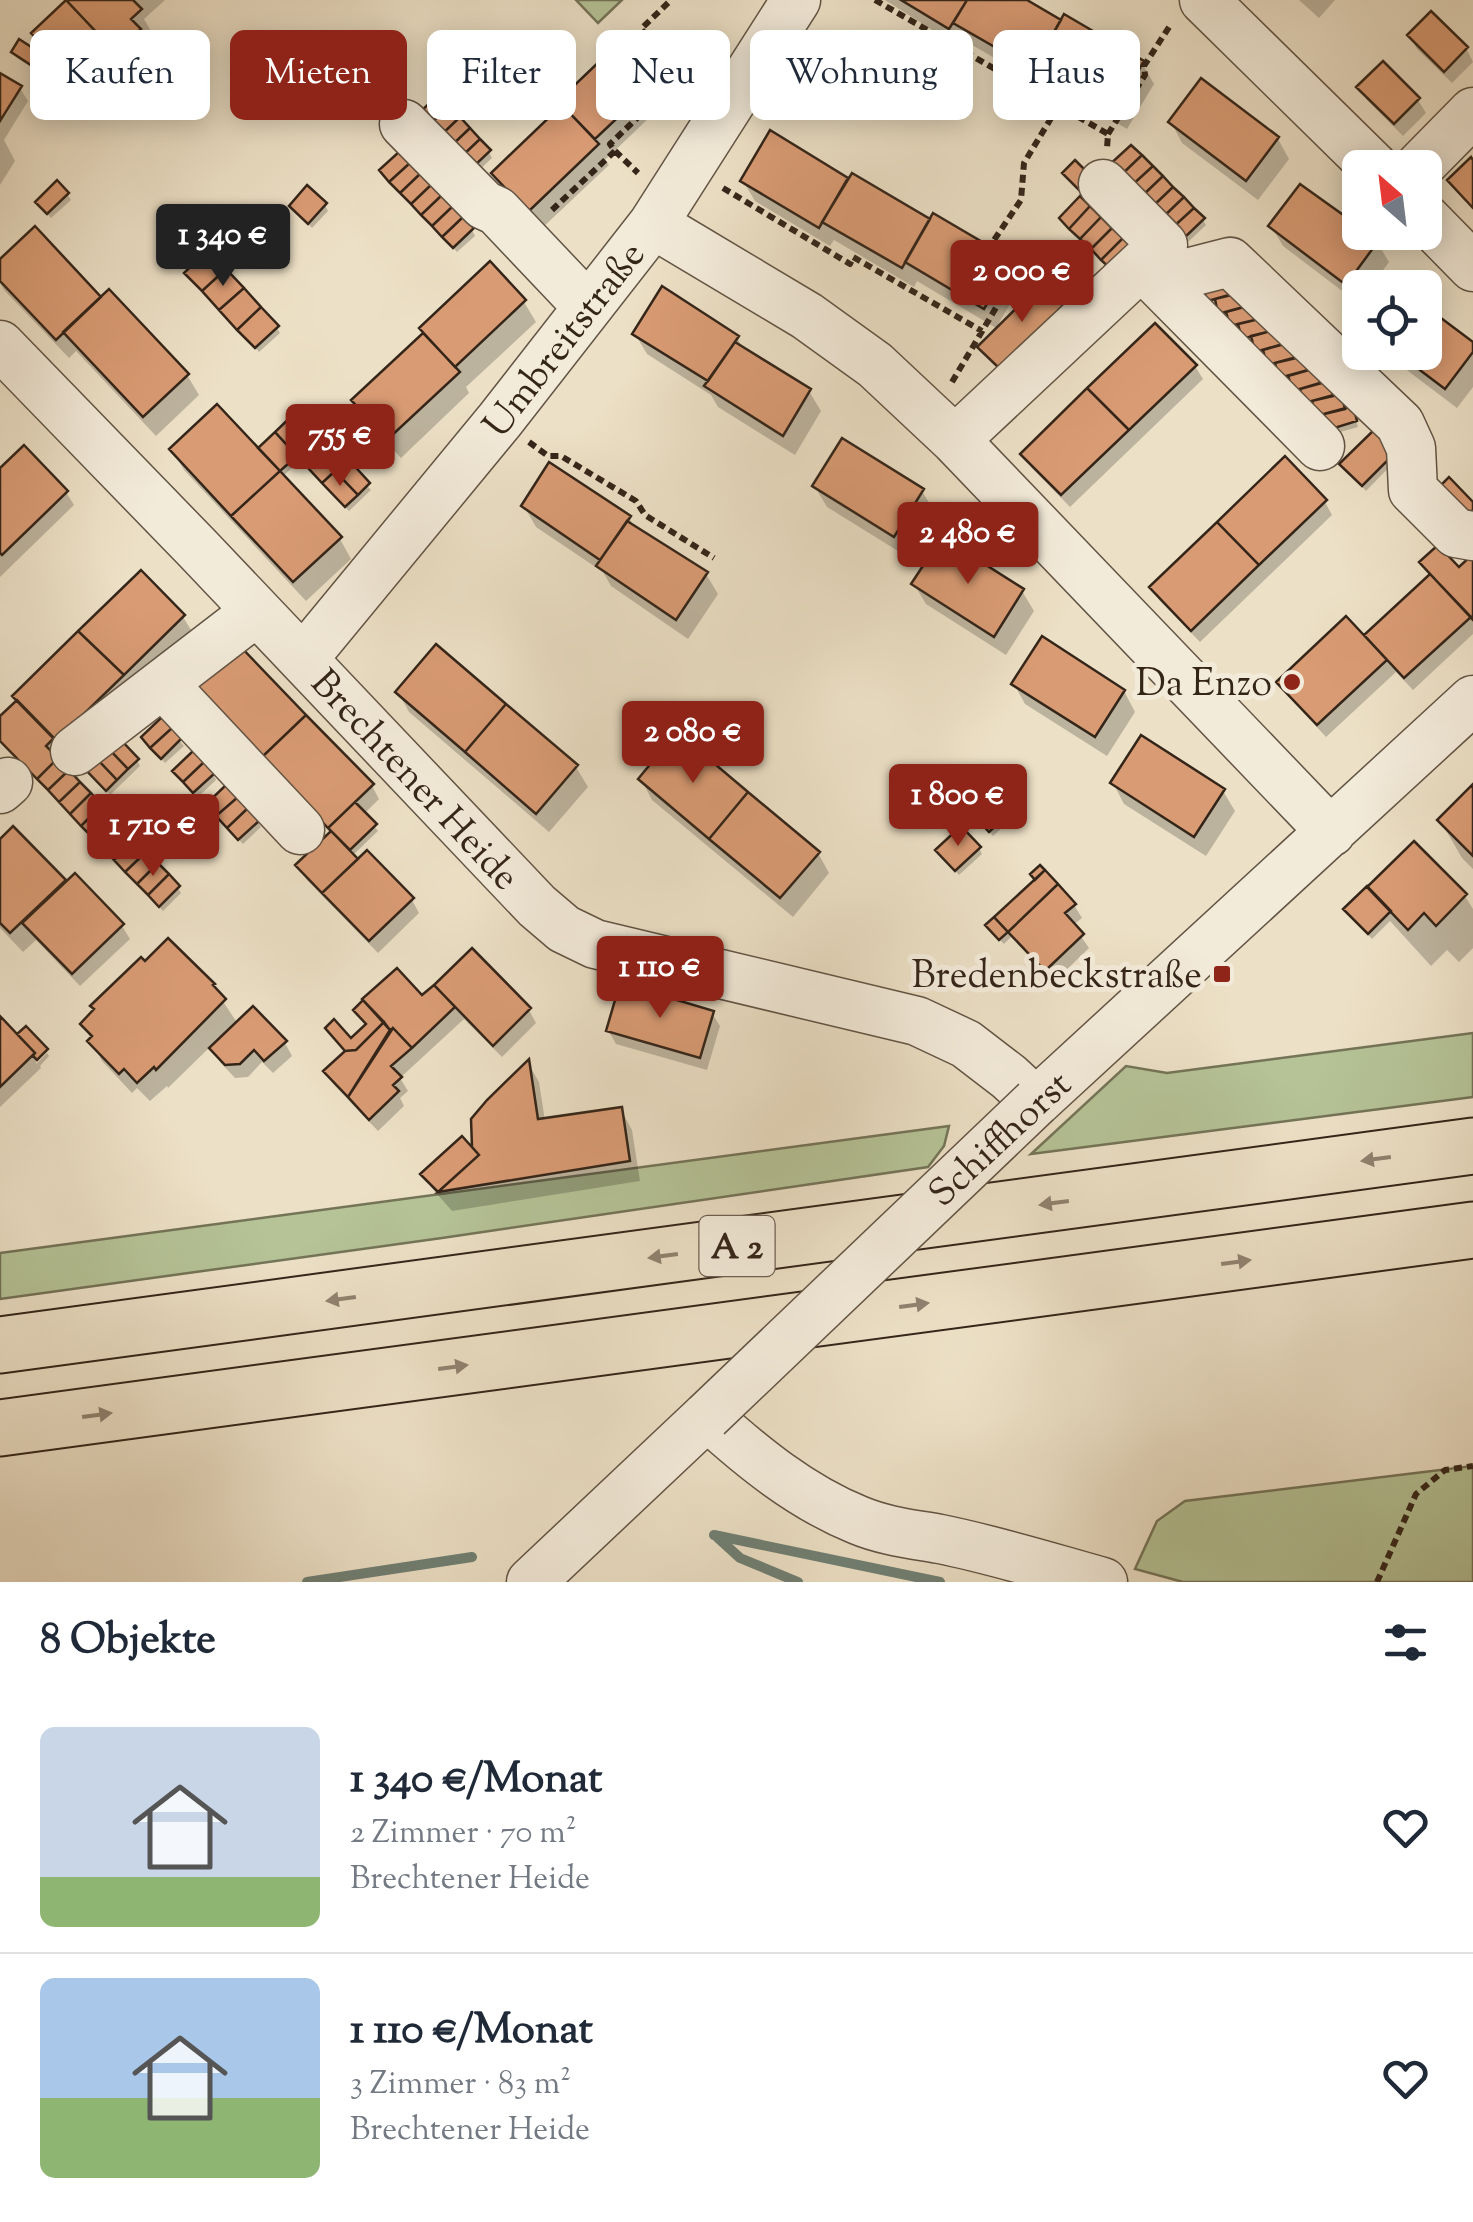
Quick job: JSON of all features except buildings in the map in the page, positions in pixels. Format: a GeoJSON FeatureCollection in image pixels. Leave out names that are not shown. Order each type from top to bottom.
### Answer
{"type":"FeatureCollection","features":[{"type":"Feature","properties":{"kind":"highway","name":"A 2"},"geometry":{"type":"LineString","coordinates":[[0,1345],[1473,1146]]}},
{"type":"Feature","properties":{"kind":"highway","name":"A 2"},"geometry":{"type":"LineString","coordinates":[[0,1428],[1473,1230]]}},
{"type":"Feature","properties":{"kind":"street","name":"Umbreitstraße"},"geometry":{"type":"LineString","coordinates":[[303,659],[500,420],[653,224],[796,0]]}},
{"type":"Feature","properties":{"kind":"street"},"geometry":{"type":"LineString","coordinates":[[1190,8],[1354,150]]}},
{"type":"Feature","properties":{"kind":"street"},"geometry":{"type":"LineString","coordinates":[[1436,150],[1473,112]]}},
{"type":"Feature","properties":{"kind":"street"},"geometry":{"type":"LineString","coordinates":[[404,124],[484,205],[498,211],[588,307]]}},
{"type":"Feature","properties":{"kind":"street"},"geometry":{"type":"LineString","coordinates":[[943,429],[1163,245],[1103,184]]}},
{"type":"Feature","properties":{"kind":"street"},"geometry":{"type":"LineString","coordinates":[[653,224],[807,316],[875,365],[943,429],[1331,832]]}},
{"type":"Feature","properties":{"kind":"street"},"geometry":{"type":"LineString","coordinates":[[1442,235],[1473,266]]}},
{"type":"Feature","properties":{"kind":"street"},"geometry":{"type":"LineString","coordinates":[[1191,272],[1230,262],[1400,424],[1412,448],[1413,490],[1456,533],[1473,536]]}},
{"type":"Feature","properties":{"kind":"street"},"geometry":{"type":"LineString","coordinates":[[1142,266],[1320,446]]}},
{"type":"Feature","properties":{"kind":"street","name":"Brechtener Heide"},"geometry":{"type":"LineString","coordinates":[[0,345],[537,906],[564,928],[595,944],[917,1021],[966,1044],[1040,1091]]}},
{"type":"Feature","properties":{"kind":"street"},"geometry":{"type":"LineString","coordinates":[[75,752],[257,611]]}},
{"type":"Feature","properties":{"kind":"street"},"geometry":{"type":"LineString","coordinates":[[163,684],[300,830]]}},
{"type":"Feature","properties":{"kind":"street","name":"Schiffhorst"},"geometry":{"type":"LineString","coordinates":[[531,1582],[1040,1091],[1473,700]]}},
{"type":"Feature","properties":{"kind":"street"},"geometry":{"type":"LineString","coordinates":[[707,1416],[744,1450],[799,1489],[858,1520],[1103,1582]]}},
{"type":"Feature","properties":{"kind":"path"},"geometry":{"type":"LineString","coordinates":[[875,0],[993,67]]}},
{"type":"Feature","properties":{"kind":"path"},"geometry":{"type":"LineString","coordinates":[[522,238],[615,150],[610,144],[682,76],[641,30],[669,1]]}},
{"type":"Feature","properties":{"kind":"path"},"geometry":{"type":"LineString","coordinates":[[1103,184],[1108,134],[1145,76],[1144,66],[1190,8]]}},
{"type":"Feature","properties":{"kind":"path"},"geometry":{"type":"LineString","coordinates":[[943,429],[982,332],[1026,257],[994,240],[1021,200],[1024,163],[1050,120]]}},
{"type":"Feature","properties":{"kind":"path"},"geometry":{"type":"LineString","coordinates":[[1084,120],[1108,134]]}},
{"type":"Feature","properties":{"kind":"path"},"geometry":{"type":"LineString","coordinates":[[690,168],[850,264],[853,258],[982,332]]}},
{"type":"Feature","properties":{"kind":"path"},"geometry":{"type":"LineString","coordinates":[[500,420],[548,456],[561,456],[636,501],[645,515],[714,558]]}},
{"type":"Feature","properties":{"kind":"path"},"geometry":{"type":"LineString","coordinates":[[1377,1582],[1416,1494],[1445,1470],[1473,1466]]}},
{"type":"Feature","properties":{"kind":"green space"},"geometry":{"type":"Polygon","coordinates":[[[576,0],[622,0],[598,23],[576,0]]]}},
{"type":"Feature","properties":{"kind":"green space"},"geometry":{"type":"Polygon","coordinates":[[[1473,1033],[1473,1097],[1031,1154],[1126,1066],[1167,1073],[1473,1033]]]}},
{"type":"Feature","properties":{"kind":"green space"},"geometry":{"type":"Polygon","coordinates":[[[949,1126],[944,1146],[928,1167],[0,1299],[0,1253],[949,1126]]]}},
{"type":"Feature","properties":{"kind":"green space"},"geometry":{"type":"Polygon","coordinates":[[[1473,1466],[1473,1582],[1183,1582],[1135,1569],[1157,1521],[1185,1501],[1473,1466]]]}},
{"type":"Feature","properties":{"kind":"waterway"},"geometry":{"type":"LineString","coordinates":[[714,1535],[940,1582]]}},
{"type":"Feature","properties":{"kind":"waterway"},"geometry":{"type":"LineString","coordinates":[[717,1537],[740,1558],[798,1582]]}},
{"type":"Feature","properties":{"kind":"waterway"},"geometry":{"type":"LineString","coordinates":[[307,1582],[472,1557]]}},
{"type":"Feature","properties":{"kind":"place","name":"Da Enzo"},"geometry":{"type":"Point","coordinates":[1292,682]}},
{"type":"Feature","properties":{"kind":"place","name":"Bredenbeckstraße"},"geometry":{"type":"Point","coordinates":[1222,974]}}]}
